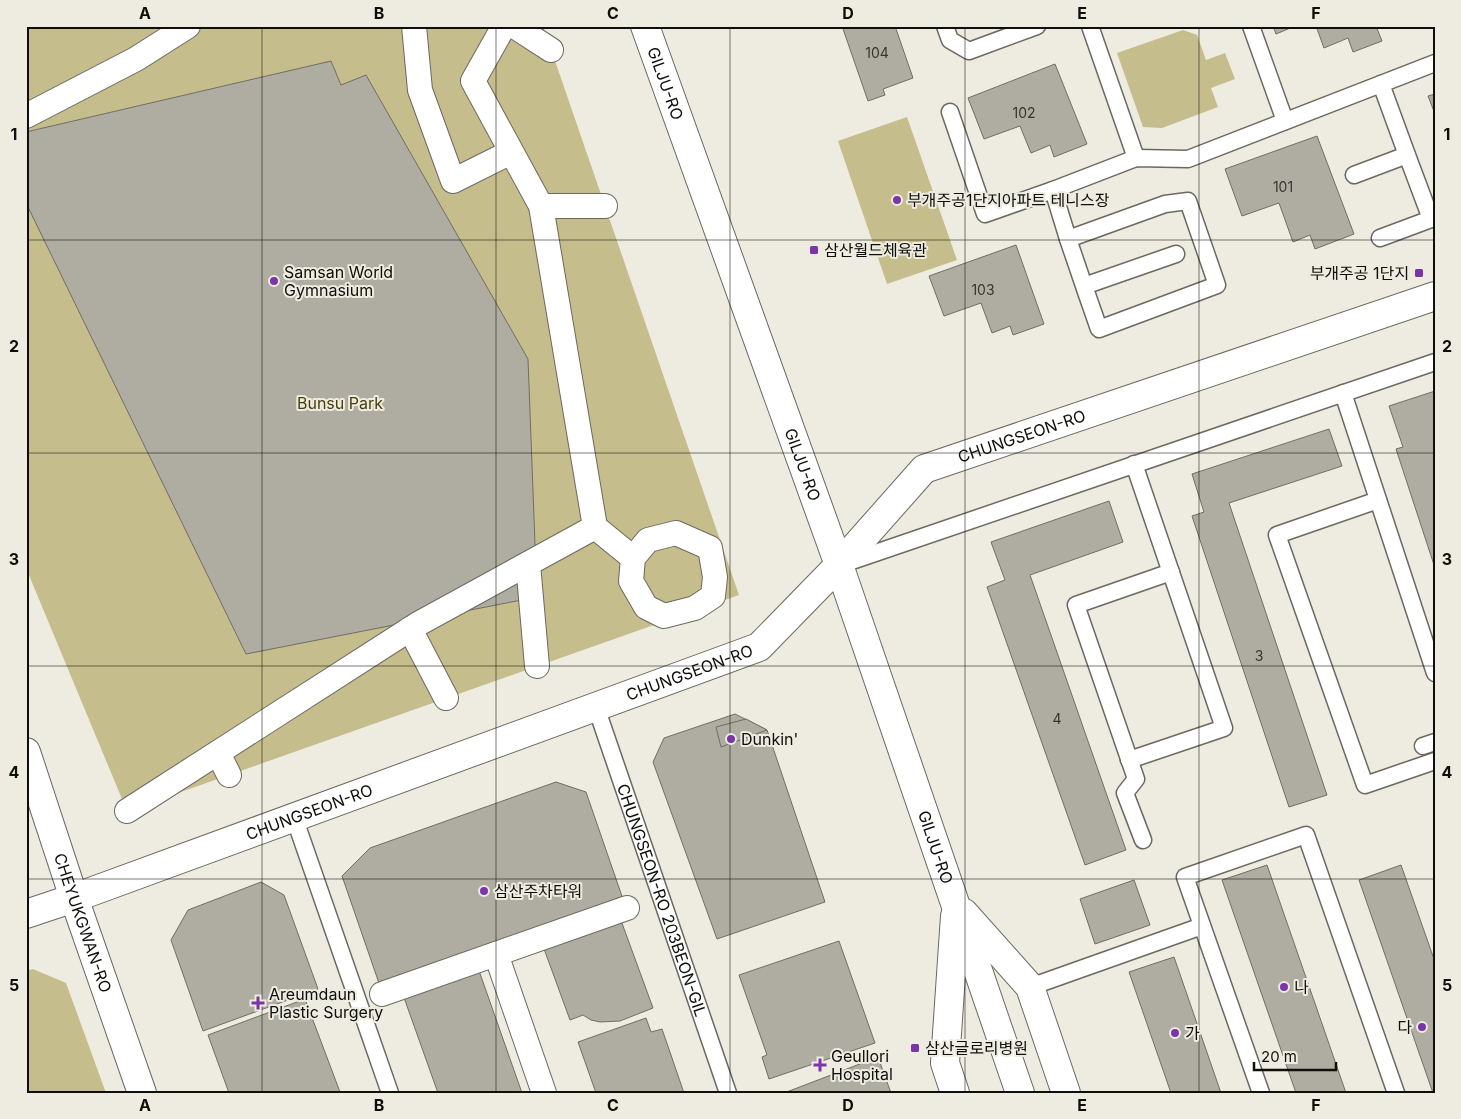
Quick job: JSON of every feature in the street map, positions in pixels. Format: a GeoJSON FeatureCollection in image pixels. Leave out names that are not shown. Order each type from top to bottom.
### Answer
{"type":"FeatureCollection","features":[{"type":"Feature","properties":{"kind":"street"},"geometry":{"type":"LineString","coordinates":[[26,116],[136,59],[188,26]]}},
{"type":"Feature","properties":{"kind":"street"},"geometry":{"type":"LineString","coordinates":[[414,26],[420,90],[453,181],[511,152]]}},
{"type":"Feature","properties":{"kind":"street"},"geometry":{"type":"LineString","coordinates":[[504,26],[473,81],[541,206],[596,527],[633,558]]}},
{"type":"Feature","properties":{"kind":"street"},"geometry":{"type":"LineString","coordinates":[[514,26],[551,50]]}},
{"type":"Feature","properties":{"kind":"street","name":"GILJU-RO"},"geometry":{"type":"LineString","coordinates":[[645,26],[839,565],[1020,1093]]}},
{"type":"Feature","properties":{"kind":"street"},"geometry":{"type":"LineString","coordinates":[[541,206],[605,206]]}},
{"type":"Feature","properties":{"kind":"street","name":"CHUNGSEON-RO"},"geometry":{"type":"LineString","coordinates":[[26,914],[760,648],[839,565],[924,469],[1435,296]]}},
{"type":"Feature","properties":{"kind":"street"},"geometry":{"type":"LineString","coordinates":[[127,811],[410,629],[596,527]]}},
{"type":"Feature","properties":{"kind":"street"},"geometry":{"type":"LineString","coordinates":[[528,564],[537,666]]}},
{"type":"Feature","properties":{"kind":"street"},"geometry":{"type":"LineString","coordinates":[[410,629],[446,698]]}},
{"type":"Feature","properties":{"kind":"street","name":"CHEYUKGWAN-RO"},"geometry":{"type":"LineString","coordinates":[[26,752],[74,898],[142,1093]]}},
{"type":"Feature","properties":{"kind":"street"},"geometry":{"type":"LineString","coordinates":[[218,753],[229,775]]}},
{"type":"Feature","properties":{"kind":"street","name":"GILJU-RO"},"geometry":{"type":"LineString","coordinates":[[955,904],[1030,986],[1066,1093]]}},
{"type":"Feature","properties":{"kind":"street","name":"GILJU-RO"},"geometry":{"type":"LineString","coordinates":[[955,904],[945,1062],[955,1093]]}},
{"type":"Feature","properties":{"kind":"street"},"geometry":{"type":"LineString","coordinates":[[382,994],[627,908]]}},
{"type":"Feature","properties":{"kind":"street"},"geometry":{"type":"LineString","coordinates":[[496,954],[544,1093]]}},
{"type":"Feature","properties":{"kind":"lane"},"geometry":{"type":"LineString","coordinates":[[945,26],[950,40],[969,51],[1037,26]]}},
{"type":"Feature","properties":{"kind":"lane"},"geometry":{"type":"LineString","coordinates":[[1090,26],[1136,158]]}},
{"type":"Feature","properties":{"kind":"lane"},"geometry":{"type":"LineString","coordinates":[[1251,26],[1285,121]]}},
{"type":"Feature","properties":{"kind":"lane"},"geometry":{"type":"LineString","coordinates":[[950,112],[985,214],[1136,158],[1188,159],[1435,63]]}},
{"type":"Feature","properties":{"kind":"lane"},"geometry":{"type":"LineString","coordinates":[[1380,238],[1431,219],[1381,84]]}},
{"type":"Feature","properties":{"kind":"lane"},"geometry":{"type":"LineString","coordinates":[[1354,175],[1407,155]]}},
{"type":"Feature","properties":{"kind":"lane"},"geometry":{"type":"LineString","coordinates":[[1053,190],[1068,239],[1099,329],[1217,285],[1188,201],[1165,204],[1068,239]]}},
{"type":"Feature","properties":{"kind":"lane"},"geometry":{"type":"LineString","coordinates":[[1084,286],[1176,254]]}},
{"type":"Feature","properties":{"kind":"lane"},"geometry":{"type":"LineString","coordinates":[[839,565],[1435,362]]}},
{"type":"Feature","properties":{"kind":"lane"},"geometry":{"type":"LineString","coordinates":[[1343,393],[1435,673]]}},
{"type":"Feature","properties":{"kind":"lane"},"geometry":{"type":"LineString","coordinates":[[1129,760],[1224,728],[1134,464]]}},
{"type":"Feature","properties":{"kind":"lane"},"geometry":{"type":"LineString","coordinates":[[1378,500],[1277,536],[1365,785],[1435,761]]}},
{"type":"Feature","properties":{"kind":"lane"},"geometry":{"type":"LineString","coordinates":[[1143,840],[1125,793],[1136,779],[1076,605],[1171,572]]}},
{"type":"Feature","properties":{"kind":"lane","name":"CHUNGSEON-RO 203BEON-GIL"},"geometry":{"type":"LineString","coordinates":[[596,707],[728,1093]]}},
{"type":"Feature","properties":{"kind":"lane"},"geometry":{"type":"LineString","coordinates":[[294,817],[390,1093]]}},
{"type":"Feature","properties":{"kind":"lane"},"geometry":{"type":"LineString","coordinates":[[1261,1093],[1185,877],[1306,835],[1396,1093]]}},
{"type":"Feature","properties":{"kind":"lane"},"geometry":{"type":"LineString","coordinates":[[1030,986],[1202,926]]}},
{"type":"Feature","properties":{"kind":"green space","name":"Bunsu Park"},"geometry":{"type":"Polygon","coordinates":[[[26,26],[543,26],[739,595],[127,811],[26,568],[26,26]]]}},
{"type":"Feature","properties":{"kind":"green space"},"geometry":{"type":"Polygon","coordinates":[[[1183,30],[1197,35],[1206,60],[1225,53],[1235,79],[1211,88],[1218,107],[1162,128],[1143,127],[1117,53],[1183,30]]]}},
{"type":"Feature","properties":{"kind":"green space","name":"부개주공1단지아파트 테니스장"},"geometry":{"type":"Polygon","coordinates":[[[907,117],[957,260],[887,284],[838,141],[907,117]]]}},
{"type":"Feature","properties":{"kind":"green space"},"geometry":{"type":"Polygon","coordinates":[[[33,969],[66,983],[106,1093],[26,1093],[26,971],[33,969]]]}},
{"type":"Feature","properties":{"kind":"building"},"geometry":{"type":"Polygon","coordinates":[[[842,26],[895,26],[913,78],[883,89],[885,95],[868,101],[842,26]]]}},
{"type":"Feature","properties":{"kind":"building"},"geometry":{"type":"Polygon","coordinates":[[[1273,26],[1295,26],[1276,34],[1273,26]]]}},
{"type":"Feature","properties":{"kind":"building"},"geometry":{"type":"Polygon","coordinates":[[[1316,26],[1376,26],[1382,41],[1353,52],[1348,38],[1324,48],[1316,26]]]}},
{"type":"Feature","properties":{"kind":"building","name":"Samsan World Gymnasium"},"geometry":{"type":"Polygon","coordinates":[[[331,61],[341,85],[366,75],[528,359],[537,597],[246,654],[26,203],[26,132],[331,61]]]}},
{"type":"Feature","properties":{"kind":"building"},"geometry":{"type":"Polygon","coordinates":[[[1055,64],[1087,144],[1054,157],[1050,145],[1031,153],[1020,126],[984,139],[968,98],[1055,64]]]}},
{"type":"Feature","properties":{"kind":"building"},"geometry":{"type":"Polygon","coordinates":[[[1435,94],[1435,114],[1428,96],[1435,94]]]}},
{"type":"Feature","properties":{"kind":"building"},"geometry":{"type":"Polygon","coordinates":[[[1317,136],[1354,234],[1315,249],[1310,235],[1293,242],[1279,203],[1242,216],[1225,169],[1317,136]]]}},
{"type":"Feature","properties":{"kind":"building"},"geometry":{"type":"Polygon","coordinates":[[[1016,245],[1044,324],[1013,335],[1010,326],[992,333],[981,303],[944,316],[929,276],[1016,245]]]}},
{"type":"Feature","properties":{"kind":"building"},"geometry":{"type":"Polygon","coordinates":[[[1435,391],[1435,568],[1396,449],[1403,447],[1389,406],[1435,391]]]}},
{"type":"Feature","properties":{"kind":"building"},"geometry":{"type":"Polygon","coordinates":[[[1329,429],[1342,466],[1229,503],[1327,795],[1289,807],[1192,516],[1204,512],[1192,474],[1329,429]]]}},
{"type":"Feature","properties":{"kind":"building"},"geometry":{"type":"Polygon","coordinates":[[[1109,501],[1123,542],[1030,575],[1126,850],[1085,865],[987,587],[1005,580],[991,542],[1109,501]]]}},
{"type":"Feature","properties":{"kind":"building"},"geometry":{"type":"Polygon","coordinates":[[[735,714],[767,730],[825,902],[717,939],[653,762],[664,738],[735,714]]]}},
{"type":"Feature","properties":{"kind":"building","name":"Dunkin'"},"geometry":{"type":"Polygon","coordinates":[[[746,719],[767,730],[721,747],[716,727],[746,719]]]}},
{"type":"Feature","properties":{"kind":"building","name":"삼산주차타워"},"geometry":{"type":"Polygon","coordinates":[[[556,782],[586,792],[625,905],[381,989],[342,876],[370,848],[556,782]]]}},
{"type":"Feature","properties":{"kind":"building","name":"나"},"geometry":{"type":"Polygon","coordinates":[[[1267,865],[1346,1093],[1296,1093],[1222,880],[1267,865]]]}},
{"type":"Feature","properties":{"kind":"building","name":"다"},"geometry":{"type":"Polygon","coordinates":[[[1401,865],[1435,962],[1435,1093],[1433,1093],[1359,880],[1401,865]]]}},
{"type":"Feature","properties":{"kind":"building"},"geometry":{"type":"Polygon","coordinates":[[[1134,880],[1150,925],[1095,944],[1080,899],[1134,880]]]}},
{"type":"Feature","properties":{"kind":"building"},"geometry":{"type":"Polygon","coordinates":[[[261,882],[284,895],[318,989],[203,1031],[171,940],[188,910],[261,882]]]}},
{"type":"Feature","properties":{"kind":"building"},"geometry":{"type":"Polygon","coordinates":[[[619,915],[653,1008],[620,1021],[600,1022],[591,1020],[583,1015],[570,1020],[543,946],[619,915]]]}},
{"type":"Feature","properties":{"kind":"building"},"geometry":{"type":"Polygon","coordinates":[[[839,941],[875,1043],[769,1079],[762,1057],[767,1055],[739,975],[839,941]]]}},
{"type":"Feature","properties":{"kind":"building","name":"가"},"geometry":{"type":"Polygon","coordinates":[[[1174,957],[1221,1093],[1171,1093],[1129,972],[1174,957]]]}},
{"type":"Feature","properties":{"kind":"building"},"geometry":{"type":"Polygon","coordinates":[[[477,965],[522,1093],[438,1093],[402,992],[477,965]]]}},
{"type":"Feature","properties":{"kind":"building"},"geometry":{"type":"Polygon","coordinates":[[[305,999],[340,1092],[229,1093],[208,1035],[305,999]]]}},
{"type":"Feature","properties":{"kind":"building"},"geometry":{"type":"Polygon","coordinates":[[[646,1018],[651,1032],[662,1029],[684,1093],[596,1093],[578,1042],[646,1018]]]}},
{"type":"Feature","properties":{"kind":"building"},"geometry":{"type":"Polygon","coordinates":[[[878,1057],[891,1093],[784,1093],[878,1057]]]}},
{"type":"Feature","properties":{"kind":"place","name":"부개주공1단지아파트 테니스장"},"geometry":{"type":"Point","coordinates":[897,200]}},
{"type":"Feature","properties":{"kind":"place","name":"삼산월드체육관"},"geometry":{"type":"Point","coordinates":[814,250]}},
{"type":"Feature","properties":{"kind":"place","name":"부개주공 1단지"},"geometry":{"type":"Point","coordinates":[1419,273]}},
{"type":"Feature","properties":{"kind":"place","name":"Samsan World Gymnasium"},"geometry":{"type":"Point","coordinates":[274,281]}},
{"type":"Feature","properties":{"kind":"place","name":"Dunkin'"},"geometry":{"type":"Point","coordinates":[731,739]}},
{"type":"Feature","properties":{"kind":"place","name":"삼산주차타워"},"geometry":{"type":"Point","coordinates":[484,891]}},
{"type":"Feature","properties":{"kind":"place","name":"나"},"geometry":{"type":"Point","coordinates":[1284,987]}},
{"type":"Feature","properties":{"kind":"place","name":"Areumdaun Plastic Surgery"},"geometry":{"type":"Point","coordinates":[258,1003]}},
{"type":"Feature","properties":{"kind":"place","name":"다"},"geometry":{"type":"Point","coordinates":[1422,1027]}},
{"type":"Feature","properties":{"kind":"place","name":"가"},"geometry":{"type":"Point","coordinates":[1175,1033]}},
{"type":"Feature","properties":{"kind":"place","name":"삼산글로리병원"},"geometry":{"type":"Point","coordinates":[915,1048]}},
{"type":"Feature","properties":{"kind":"place","name":"Geullori Hospital"},"geometry":{"type":"Point","coordinates":[820,1065]}}]}
